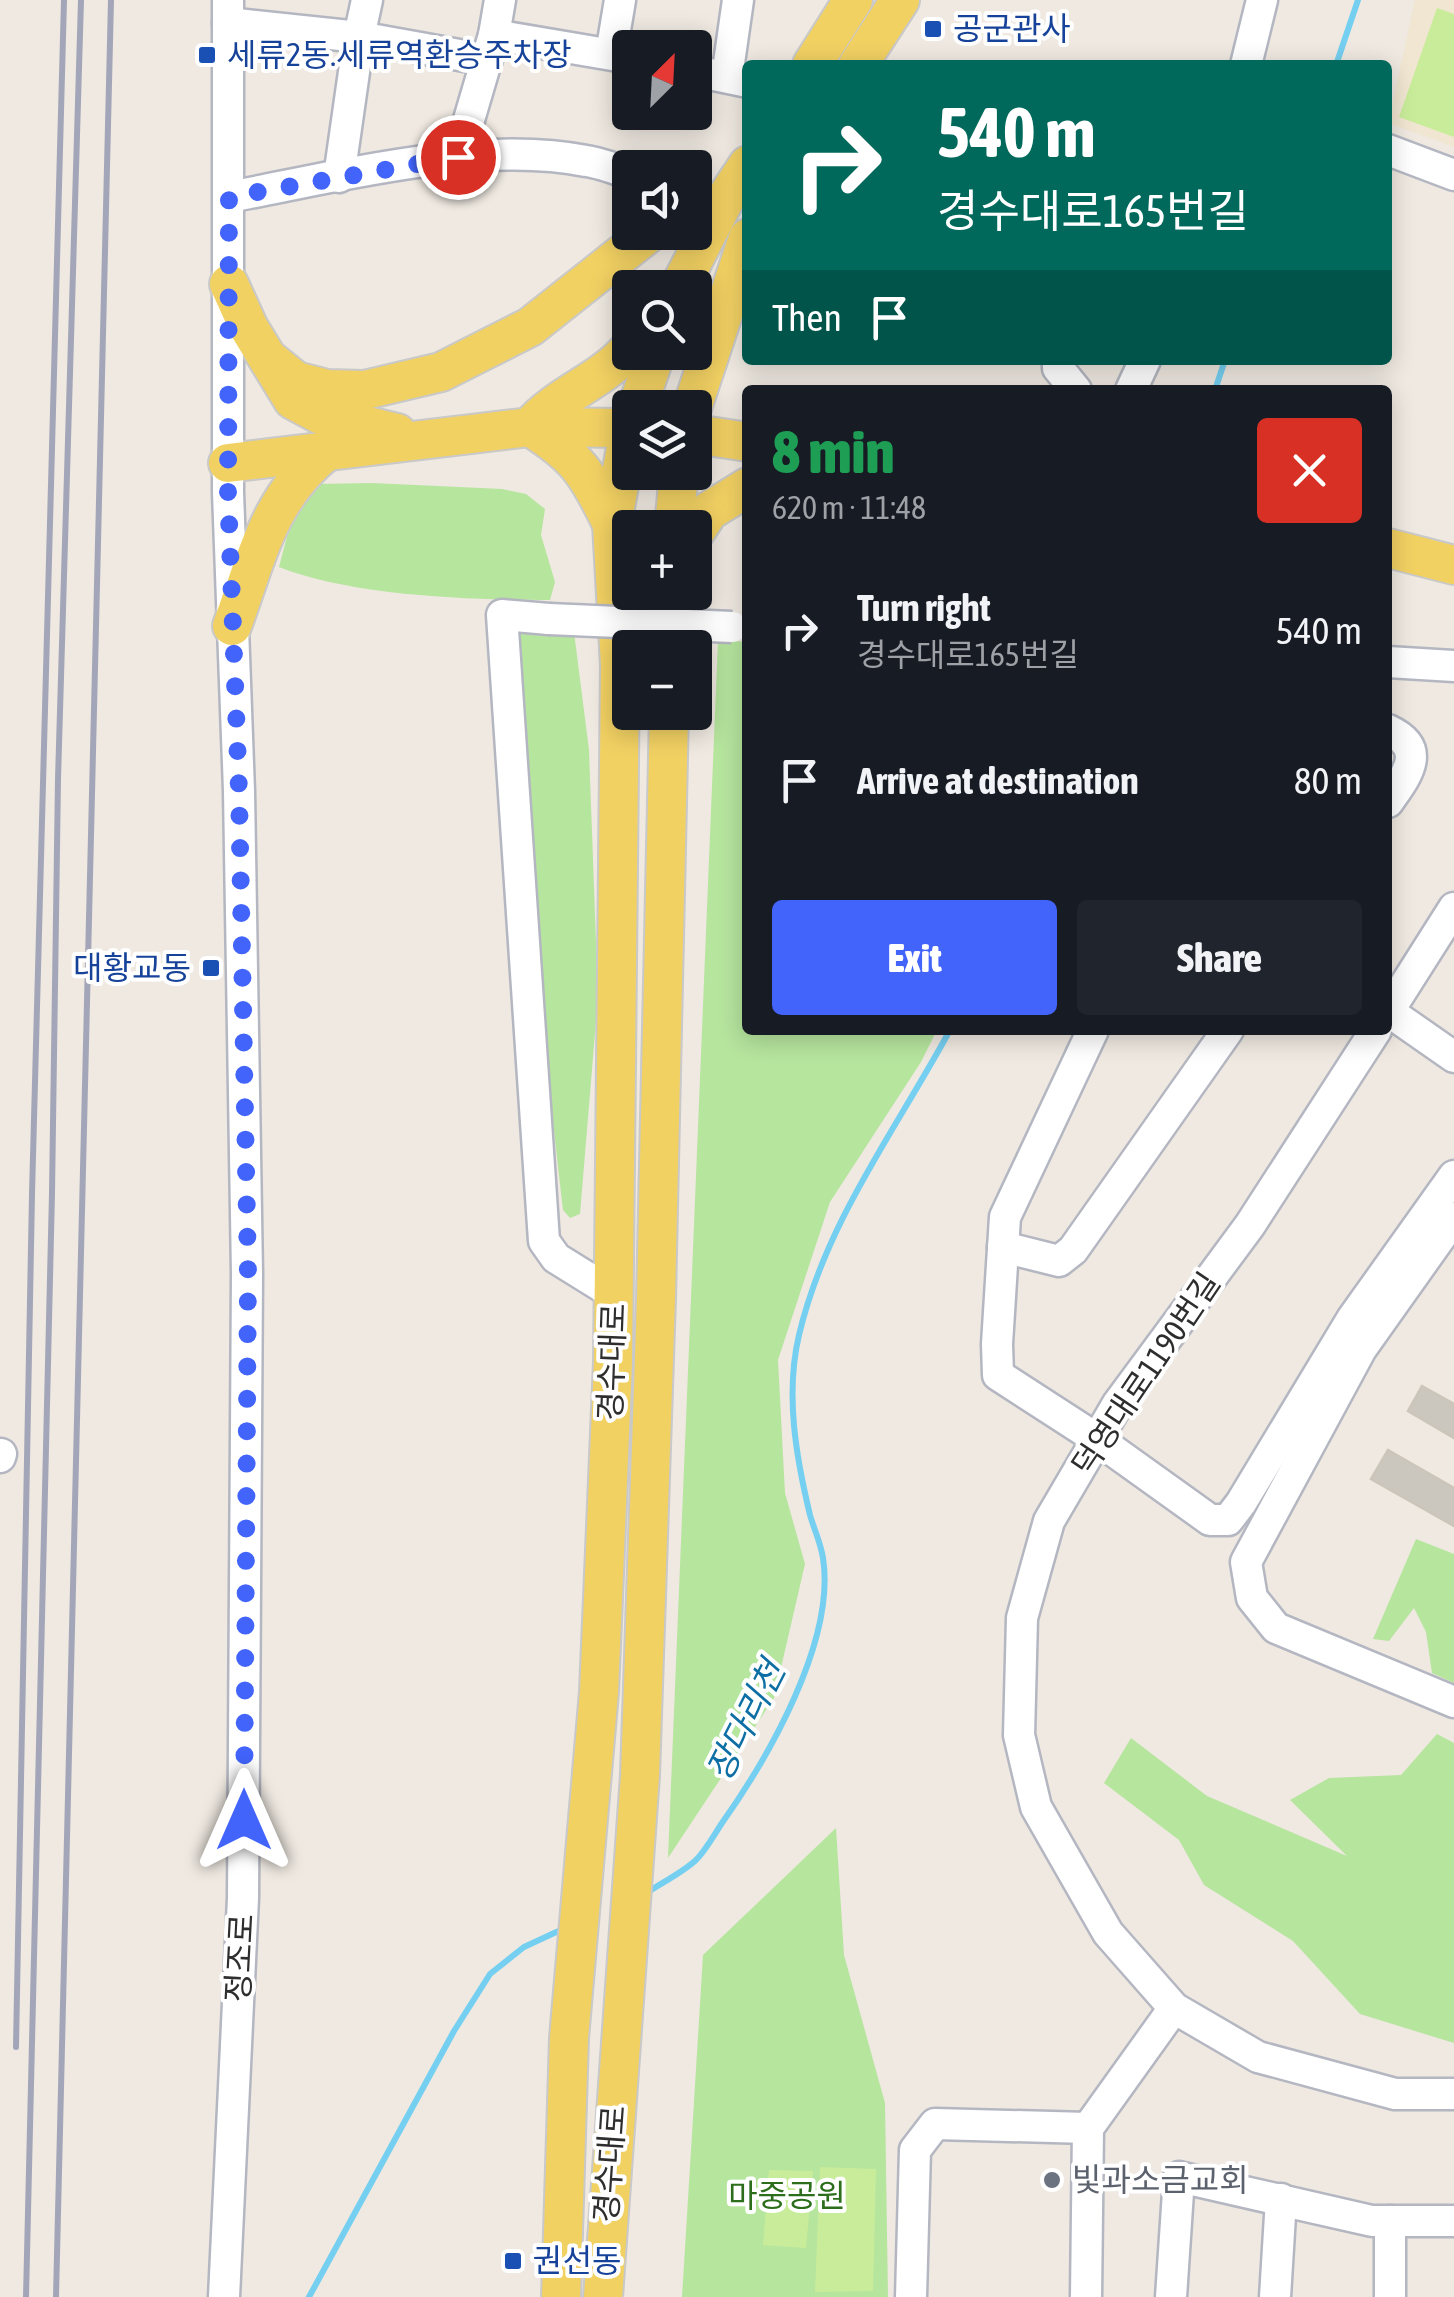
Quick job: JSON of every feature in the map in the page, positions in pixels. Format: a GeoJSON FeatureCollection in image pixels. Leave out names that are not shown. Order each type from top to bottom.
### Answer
{"type":"FeatureCollection","features":[{"type":"Feature","properties":{"kind":"main road"},"geometry":{"type":"LineString","coordinates":[[815,60],[853,0]]}},
{"type":"Feature","properties":{"kind":"main road"},"geometry":{"type":"LineString","coordinates":[[861,60],[900,0]]}},
{"type":"Feature","properties":{"kind":"main road"},"geometry":{"type":"LineString","coordinates":[[712,181],[742,160]]}},
{"type":"Feature","properties":{"kind":"main road"},"geometry":{"type":"LineString","coordinates":[[688,270],[742,174]]}},
{"type":"Feature","properties":{"kind":"main road"},"geometry":{"type":"LineString","coordinates":[[270,360],[296,381],[328,389],[365,390],[441,372],[530,327],[627,250]]}},
{"type":"Feature","properties":{"kind":"main road"},"geometry":{"type":"LineString","coordinates":[[697,390],[742,253]]}},
{"type":"Feature","properties":{"kind":"main road"},"geometry":{"type":"LineString","coordinates":[[229,284],[249,328],[293,400],[322,415],[423,440]]}},
{"type":"Feature","properties":{"kind":"main road"},"geometry":{"type":"LineString","coordinates":[[530,427],[544,412],[612,366]]}},
{"type":"Feature","properties":{"kind":"main road"},"geometry":{"type":"LineString","coordinates":[[228,463],[530,427],[612,428]]}},
{"type":"Feature","properties":{"kind":"main road"},"geometry":{"type":"LineString","coordinates":[[530,427],[563,448],[590,478],[612,524]]}},
{"type":"Feature","properties":{"kind":"main road"},"geometry":{"type":"LineString","coordinates":[[712,437],[742,441]]}},
{"type":"Feature","properties":{"kind":"main road"},"geometry":{"type":"LineString","coordinates":[[232,626],[284,493],[303,470],[327,451]]}},
{"type":"Feature","properties":{"kind":"main road"},"geometry":{"type":"LineString","coordinates":[[710,510],[742,491]]}},
{"type":"Feature","properties":{"kind":"main road"},"geometry":{"type":"LineString","coordinates":[[1392,549],[1454,565]]}},
{"type":"Feature","properties":{"kind":"main road","name":"경수대로"},"geometry":{"type":"LineString","coordinates":[[560,2297],[569,2038],[599,1692],[614,1294],[620,665],[617,610]]}},
{"type":"Feature","properties":{"kind":"main road","name":"경수대로"},"geometry":{"type":"LineString","coordinates":[[602,2297],[635,1834],[656,1298],[669,730]]}},
{"type":"Feature","properties":{"kind":"street"},"geometry":{"type":"LineString","coordinates":[[340,177],[359,36],[368,0]]}},
{"type":"Feature","properties":{"kind":"street"},"geometry":{"type":"LineString","coordinates":[[458,157],[500,0]]}},
{"type":"Feature","properties":{"kind":"street"},"geometry":{"type":"LineString","coordinates":[[620,0],[620,30]]}},
{"type":"Feature","properties":{"kind":"street"},"geometry":{"type":"LineString","coordinates":[[712,74],[737,80],[738,0]]}},
{"type":"Feature","properties":{"kind":"street"},"geometry":{"type":"LineString","coordinates":[[1247,60],[1262,0]]}},
{"type":"Feature","properties":{"kind":"street"},"geometry":{"type":"LineString","coordinates":[[228,12],[359,36],[612,56]]}},
{"type":"Feature","properties":{"kind":"street","name":"정조로"},"geometry":{"type":"LineString","coordinates":[[224,2297],[243,1898],[248,1274],[228,463],[228,12]]}},
{"type":"Feature","properties":{"kind":"street"},"geometry":{"type":"LineString","coordinates":[[1392,152],[1454,175]]}},
{"type":"Feature","properties":{"kind":"street"},"geometry":{"type":"LineString","coordinates":[[229,197],[458,157],[549,156],[612,169]]}},
{"type":"Feature","properties":{"kind":"street"},"geometry":{"type":"LineString","coordinates":[[614,1294],[556,1258],[544,1242],[502,615],[740,628]]}},
{"type":"Feature","properties":{"kind":"street"},"geometry":{"type":"LineString","coordinates":[[1392,662],[1454,666]]}},
{"type":"Feature","properties":{"kind":"street"},"geometry":{"type":"LineString","coordinates":[[1392,732],[1401,736],[1411,752],[1410,769],[1392,796]]}},
{"type":"Feature","properties":{"kind":"street"},"geometry":{"type":"LineString","coordinates":[[1392,1005],[1454,908]]}},
{"type":"Feature","properties":{"kind":"street"},"geometry":{"type":"LineString","coordinates":[[1392,1014],[1454,1056]]}},
{"type":"Feature","properties":{"kind":"street"},"geometry":{"type":"LineString","coordinates":[[1090,1035],[1005,1217],[998,1375],[1210,1520],[1228,1520],[1242,1504],[1352,1319],[1454,1176]]}},
{"type":"Feature","properties":{"kind":"street"},"geometry":{"type":"LineString","coordinates":[[1003,1248],[1059,1261],[1073,1250],[1224,1035]]}},
{"type":"Feature","properties":{"kind":"street","name":"덕영대로1190번길"},"geometry":{"type":"LineString","coordinates":[[1373,1035],[1250,1225],[1117,1405],[1050,1522],[1022,1618],[1019,1735],[1036,1808],[1108,1933],[1174,2008],[1258,2058],[1395,2094],[1454,2094]]}},
{"type":"Feature","properties":{"kind":"street"},"geometry":{"type":"LineString","coordinates":[[1454,1218],[1361,1349],[1246,1562],[1252,1598],[1276,1628],[1454,1702]]}},
{"type":"Feature","properties":{"kind":"street"},"geometry":{"type":"LineString","coordinates":[[1086,2297],[1088,2128],[1174,2008]]}},
{"type":"Feature","properties":{"kind":"street"},"geometry":{"type":"LineString","coordinates":[[911,2297],[915,2150],[935,2124],[1088,2128]]}},
{"type":"Feature","properties":{"kind":"street"},"geometry":{"type":"LineString","coordinates":[[1171,2297],[1178,2177],[1372,2221],[1454,2221]]}},
{"type":"Feature","properties":{"kind":"street"},"geometry":{"type":"LineString","coordinates":[[1276,2297],[1281,2199]]}},
{"type":"Feature","properties":{"kind":"street"},"geometry":{"type":"LineString","coordinates":[[1390,2221],[1390,2297]]}},
{"type":"Feature","properties":{"kind":"shaded area"},"geometry":{"type":"Polygon","coordinates":[[[1415,0],[1454,0],[1454,147],[1392,124],[1392,105],[1415,0]]]}},
{"type":"Feature","properties":{"kind":"green space"},"geometry":{"type":"Polygon","coordinates":[[[1437,8],[1454,14],[1454,137],[1399,117],[1437,8]]]}},
{"type":"Feature","properties":{"kind":"green space"},"geometry":{"type":"Polygon","coordinates":[[[317,484],[502,489],[526,494],[545,509],[541,535],[555,582],[550,600],[376,590],[308,577],[279,567],[296,502],[317,484]]]}},
{"type":"Feature","properties":{"kind":"green space"},"geometry":{"type":"Polygon","coordinates":[[[514,625],[574,632],[589,750],[598,997],[580,1214],[570,1218],[563,1210],[540,991],[514,625]]]}},
{"type":"Feature","properties":{"kind":"green space"},"geometry":{"type":"Polygon","coordinates":[[[718,640],[742,642],[742,1035],[934,1035],[830,1202],[778,1360],[785,1493],[805,1564],[774,1698],[668,1858],[718,640]]]}},
{"type":"Feature","properties":{"kind":"green space"},"geometry":{"type":"Polygon","coordinates":[[[1416,1539],[1454,1554],[1454,1683],[1432,1673],[1426,1632],[1414,1608],[1389,1641],[1373,1639],[1416,1539]]]}},
{"type":"Feature","properties":{"kind":"green space"},"geometry":{"type":"Polygon","coordinates":[[[1437,1734],[1454,1743],[1454,2043],[1360,2014],[1293,1941],[1204,1885],[1179,1840],[1104,1783],[1131,1738],[1207,1796],[1347,1856],[1290,1800],[1329,1778],[1401,1775],[1437,1734]]]}},
{"type":"Feature","properties":{"kind":"green space","name":"마중공원"},"geometry":{"type":"Polygon","coordinates":[[[836,1828],[844,1955],[885,2103],[888,2297],[682,2297],[703,1955],[836,1828]]]}},
{"type":"Feature","properties":{"kind":"green space"},"geometry":{"type":"Polygon","coordinates":[[[820,2167],[876,2169],[873,2291],[815,2292],[820,2167]]]}},
{"type":"Feature","properties":{"kind":"green space"},"geometry":{"type":"Polygon","coordinates":[[[769,2170],[813,2171],[806,2248],[763,2245],[769,2170]]]}},
{"type":"Feature","properties":{"kind":"building"},"geometry":{"type":"Polygon","coordinates":[[[1422,1386],[1454,1404],[1454,1438],[1408,1411],[1422,1386]]]}},
{"type":"Feature","properties":{"kind":"building"},"geometry":{"type":"Polygon","coordinates":[[[1388,1450],[1454,1488],[1454,1526],[1371,1479],[1388,1450]]]}},
{"type":"Feature","properties":{"kind":"waterway","name":"장다리천"},"geometry":{"type":"LineString","coordinates":[[1338,60],[1358,0]]}},
{"type":"Feature","properties":{"kind":"waterway","name":"장다리천"},"geometry":{"type":"LineString","coordinates":[[1217,385],[1223,365]]}},
{"type":"Feature","properties":{"kind":"waterway","name":"장다리천"},"geometry":{"type":"LineString","coordinates":[[645,1894],[690,1865],[707,1847],[778,1732],[809,1661],[824,1591],[822,1553],[805,1493],[794,1425],[793,1380],[799,1335],[811,1293],[844,1215],[947,1035]]}},
{"type":"Feature","properties":{"kind":"waterway","name":"장다리천"},"geometry":{"type":"LineString","coordinates":[[309,2297],[454,2031],[490,1974],[524,1947],[565,1928]]}},
{"type":"Feature","properties":{"kind":"railway"},"geometry":{"type":"LineString","coordinates":[[16,2047],[32,1194],[64,0]]}},
{"type":"Feature","properties":{"kind":"railway"},"geometry":{"type":"LineString","coordinates":[[26,2297],[58,779],[81,0]]}},
{"type":"Feature","properties":{"kind":"railway"},"geometry":{"type":"LineString","coordinates":[[56,2297],[111,0]]}},
{"type":"Feature","properties":{"kind":"place","name":"공군관사"},"geometry":{"type":"Point","coordinates":[933,29]}},
{"type":"Feature","properties":{"kind":"place","name":"세류2동.세류역환승주차장"},"geometry":{"type":"Point","coordinates":[207,55]}},
{"type":"Feature","properties":{"kind":"place","name":"대황교동"},"geometry":{"type":"Point","coordinates":[211,968]}},
{"type":"Feature","properties":{"kind":"place","name":"빛과소금교회"},"geometry":{"type":"Point","coordinates":[1052,2180]}},
{"type":"Feature","properties":{"kind":"place","name":"권선동"},"geometry":{"type":"Point","coordinates":[513,2261]}},
{"type":"Feature","properties":{"kind":"route"},"geometry":{"type":"LineString","coordinates":[[244,1820],[248,1274],[239,791],[228,492],[229,197],[458,157]]}}]}
